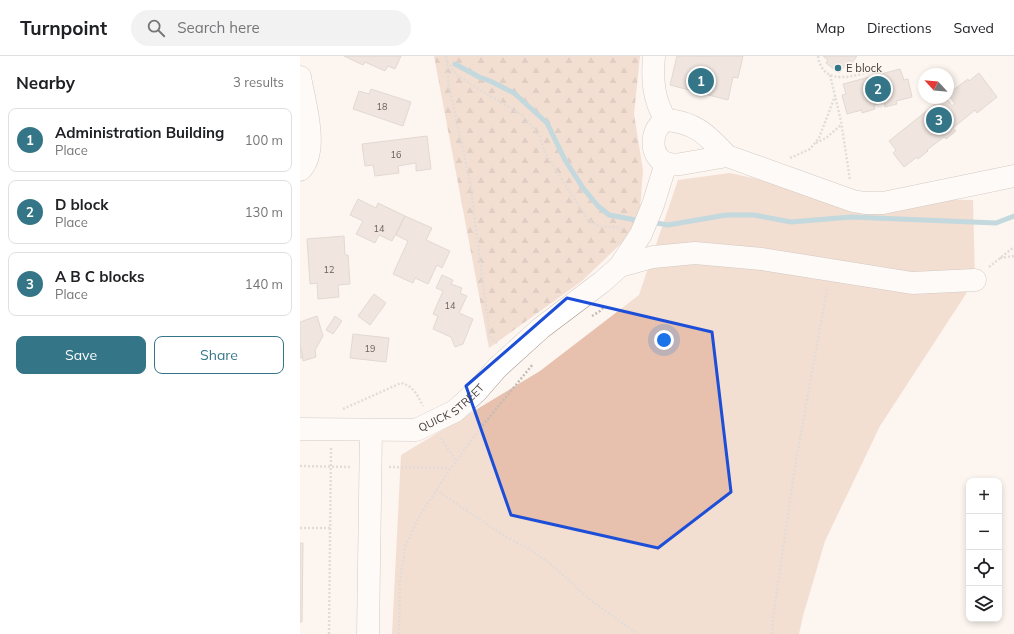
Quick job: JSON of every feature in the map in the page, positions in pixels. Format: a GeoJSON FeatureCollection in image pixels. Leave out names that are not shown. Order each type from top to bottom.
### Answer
{"type":"FeatureCollection","features":[{"type":"Feature","properties":{"kind":"street"},"geometry":{"type":"LineString","coordinates":[[654,56],[652,75],[659,109],[666,120]]}},
{"type":"Feature","properties":{"kind":"street"},"geometry":{"type":"LineString","coordinates":[[300,77],[310,136],[310,151],[304,167],[300,170]]}},
{"type":"Feature","properties":{"kind":"street"},"geometry":{"type":"LineString","coordinates":[[727,156],[674,165],[666,163],[658,156],[653,142],[661,123],[666,120],[680,122],[698,128],[727,156],[844,198],[865,203],[883,203],[1014,176]]}},
{"type":"Feature","properties":{"kind":"street","name":"QUICK STREET"},"geometry":{"type":"LineString","coordinates":[[300,429],[416,430],[454,411],[477,391],[497,368],[541,328],[602,282],[620,266],[638,239],[653,205],[666,163]]}},
{"type":"Feature","properties":{"kind":"street"},"geometry":{"type":"LineString","coordinates":[[620,266],[653,257],[694,253],[762,259],[912,283],[975,280]]}},
{"type":"Feature","properties":{"kind":"street"},"geometry":{"type":"LineString","coordinates":[[368,634],[371,430]]}},
{"type":"Feature","properties":{"kind":"path"},"geometry":{"type":"LineString","coordinates":[[446,56],[448,81],[470,182],[490,337],[512,355]]}},
{"type":"Feature","properties":{"kind":"path"},"geometry":{"type":"LineString","coordinates":[[818,56],[821,66],[834,77],[843,78],[878,69]]}},
{"type":"Feature","properties":{"kind":"path"},"geometry":{"type":"LineString","coordinates":[[447,62],[457,75],[472,86],[522,116],[540,136],[545,153],[588,220],[601,227],[619,227],[638,239]]}},
{"type":"Feature","properties":{"kind":"path"},"geometry":{"type":"LineString","coordinates":[[830,74],[841,124],[850,182],[844,198]]}},
{"type":"Feature","properties":{"kind":"path"},"geometry":{"type":"LineString","coordinates":[[787,159],[810,149],[819,138],[835,96]]}},
{"type":"Feature","properties":{"kind":"path"},"geometry":{"type":"LineString","coordinates":[[815,143],[826,138],[841,124]]}},
{"type":"Feature","properties":{"kind":"path"},"geometry":{"type":"LineString","coordinates":[[975,280],[1014,247]]}},
{"type":"Feature","properties":{"kind":"path"},"geometry":{"type":"LineString","coordinates":[[1000,258],[1014,256]]}},
{"type":"Feature","properties":{"kind":"path"},"geometry":{"type":"LineString","coordinates":[[772,634],[773,617],[796,461],[831,270]]}},
{"type":"Feature","properties":{"kind":"path"},"geometry":{"type":"LineString","coordinates":[[588,318],[600,311],[607,303]]}},
{"type":"Feature","properties":{"kind":"path"},"geometry":{"type":"LineString","coordinates":[[399,634],[400,581],[405,547],[420,515],[451,468],[479,430],[537,359]]}},
{"type":"Feature","properties":{"kind":"path"},"geometry":{"type":"LineString","coordinates":[[330,634],[332,430]]}},
{"type":"Feature","properties":{"kind":"path"},"geometry":{"type":"LineString","coordinates":[[436,490],[506,537],[528,548],[552,565],[590,600],[638,634]]}},
{"type":"Feature","properties":{"kind":"path"},"geometry":{"type":"LineString","coordinates":[[300,528],[330,528]]}},
{"type":"Feature","properties":{"kind":"highlighted area"},"geometry":{"type":"Polygon","coordinates":[[[567,298],[712,332],[731,492],[658,548],[511,515],[466,386],[567,298]]]}},
{"type":"Feature","properties":{"kind":"green space"},"geometry":{"type":"Polygon","coordinates":[[[434,56],[640,56],[634,114],[643,170],[640,210],[630,235],[582,281],[489,348],[434,56]]]}},
{"type":"Feature","properties":{"kind":"green space"},"geometry":{"type":"Polygon","coordinates":[[[730,173],[844,198],[973,200],[975,280],[880,426],[825,541],[799,634],[392,634],[401,455],[540,371],[639,295],[678,180],[730,173]]]}},
{"type":"Feature","properties":{"kind":"building"},"geometry":{"type":"Polygon","coordinates":[[[344,56],[401,56],[395,69],[388,66],[385,71],[365,62],[363,65],[344,56]]]}},
{"type":"Feature","properties":{"kind":"building"},"geometry":{"type":"Polygon","coordinates":[[[677,56],[743,56],[738,78],[733,77],[728,100],[670,85],[677,56]]]}},
{"type":"Feature","properties":{"kind":"building","name":"E block"},"geometry":{"type":"Polygon","coordinates":[[[823,56],[857,56],[852,63],[849,60],[839,73],[826,63],[828,60],[823,56]]]}},
{"type":"Feature","properties":{"kind":"building"},"geometry":{"type":"Polygon","coordinates":[[[900,69],[904,80],[908,79],[912,97],[896,101],[897,104],[885,107],[884,102],[874,105],[875,109],[862,113],[862,110],[847,114],[842,95],[846,94],[843,84],[900,69]]]}},
{"type":"Feature","properties":{"kind":"building"},"geometry":{"type":"Polygon","coordinates":[[[979,73],[997,97],[977,113],[975,110],[953,128],[956,131],[946,139],[944,137],[918,159],[917,157],[904,167],[893,153],[896,150],[889,141],[935,104],[950,104],[952,106],[955,104],[954,90],[968,79],[969,81],[979,73]]]}},
{"type":"Feature","properties":{"kind":"building"},"geometry":{"type":"Polygon","coordinates":[[[371,89],[411,102],[403,126],[353,109],[359,91],[369,94],[371,89]]]}},
{"type":"Feature","properties":{"kind":"building"},"geometry":{"type":"Polygon","coordinates":[[[427,136],[431,169],[416,171],[416,163],[398,166],[399,173],[375,176],[373,165],[365,166],[362,144],[427,136]]]}},
{"type":"Feature","properties":{"kind":"building"},"geometry":{"type":"Polygon","coordinates":[[[358,199],[376,208],[378,203],[405,216],[392,241],[379,235],[375,243],[356,234],[363,221],[350,215],[358,199]]]}},
{"type":"Feature","properties":{"kind":"building"},"geometry":{"type":"Polygon","coordinates":[[[405,216],[432,228],[426,240],[450,251],[442,268],[437,265],[428,284],[415,278],[413,283],[393,274],[408,241],[396,235],[405,216]]]}},
{"type":"Feature","properties":{"kind":"building"},"geometry":{"type":"Polygon","coordinates":[[[344,236],[345,255],[348,255],[350,284],[338,285],[339,297],[318,299],[317,283],[310,284],[307,239],[344,236]]]}},
{"type":"Feature","properties":{"kind":"building"},"geometry":{"type":"Polygon","coordinates":[[[442,275],[453,280],[451,284],[462,288],[460,293],[467,296],[459,313],[473,319],[463,344],[455,347],[451,337],[433,329],[438,316],[433,314],[443,291],[436,288],[442,275]]]}},
{"type":"Feature","properties":{"kind":"building"},"geometry":{"type":"Polygon","coordinates":[[[374,294],[386,303],[370,325],[358,316],[374,294]]]}},
{"type":"Feature","properties":{"kind":"building"},"geometry":{"type":"Polygon","coordinates":[[[317,316],[323,336],[315,350],[316,357],[303,361],[300,345],[300,322],[317,316]]]}},
{"type":"Feature","properties":{"kind":"building"},"geometry":{"type":"Polygon","coordinates":[[[335,316],[342,321],[333,334],[326,330],[335,316]]]}},
{"type":"Feature","properties":{"kind":"building"},"geometry":{"type":"Polygon","coordinates":[[[353,334],[389,338],[386,362],[350,358],[353,334]]]}},
{"type":"Feature","properties":{"kind":"building"},"geometry":{"type":"Polygon","coordinates":[[[300,345],[303,357],[300,358],[300,345]]]}},
{"type":"Feature","properties":{"kind":"building"},"geometry":{"type":"Polygon","coordinates":[[[300,543],[303,543],[302,622],[300,622],[300,543]]]}},
{"type":"Feature","properties":{"kind":"waterway"},"geometry":{"type":"LineString","coordinates":[[455,64],[514,93],[547,123],[565,160],[583,188],[598,206],[609,215],[641,221]]}},
{"type":"Feature","properties":{"kind":"waterway"},"geometry":{"type":"LineString","coordinates":[[651,222],[668,225],[726,215],[754,215],[791,222],[851,217],[996,223],[1014,216]]}},
{"type":"Feature","properties":{"kind":"place","name":"E block"},"geometry":{"type":"Point","coordinates":[838,68]}},
{"type":"Feature","properties":{"kind":"place","name":"Administration Building"},"geometry":{"type":"Point","coordinates":[701,81]}},
{"type":"Feature","properties":{"kind":"place","name":"D block"},"geometry":{"type":"Point","coordinates":[878,89]}},
{"type":"Feature","properties":{"kind":"place","name":"A B C blocks"},"geometry":{"type":"Point","coordinates":[939,120]}}]}
